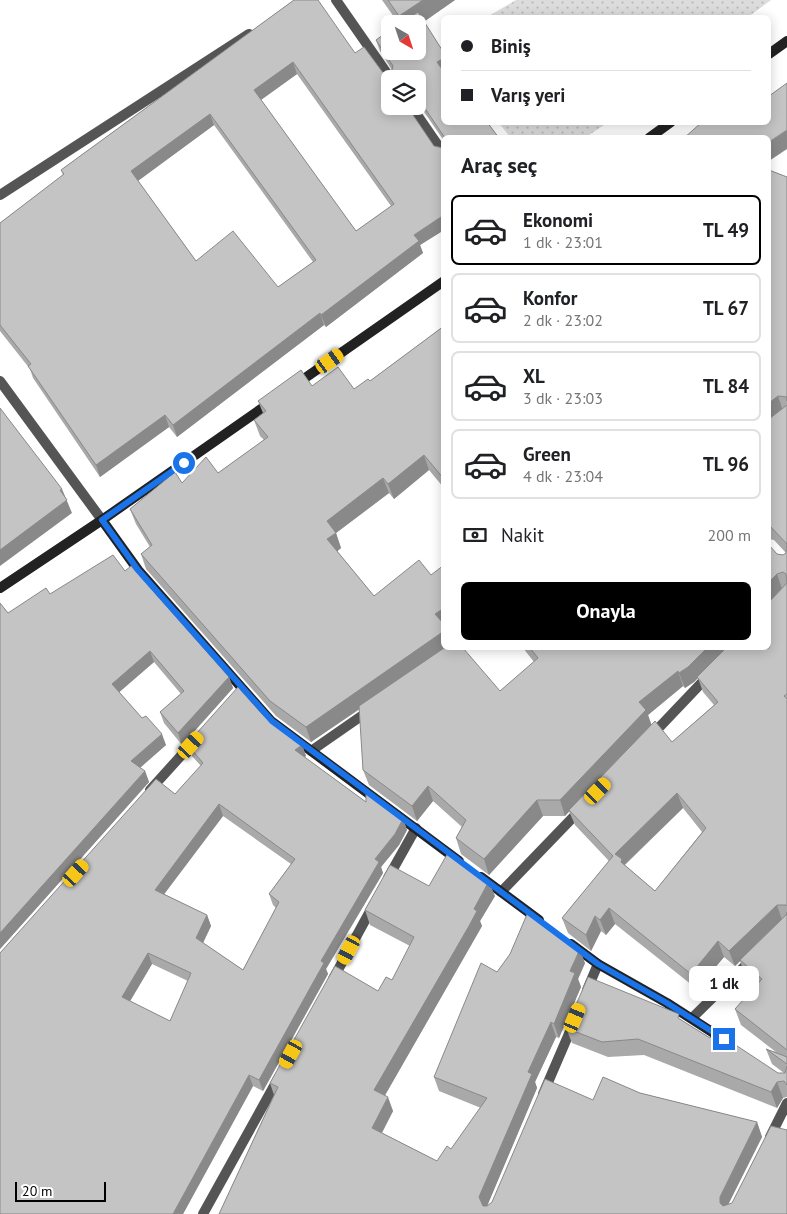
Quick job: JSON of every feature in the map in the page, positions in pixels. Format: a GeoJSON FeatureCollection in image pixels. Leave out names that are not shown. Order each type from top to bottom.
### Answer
{"type":"FeatureCollection","features":[{"type":"Feature","properties":{"kind":"street"},"geometry":{"type":"LineString","coordinates":[[336,0],[385,70]]}},
{"type":"Feature","properties":{"kind":"street"},"geometry":{"type":"LineString","coordinates":[[0,195],[260,27]]}},
{"type":"Feature","properties":{"kind":"street"},"geometry":{"type":"LineString","coordinates":[[771,53],[787,41]]}},
{"type":"Feature","properties":{"kind":"street"},"geometry":{"type":"LineString","coordinates":[[417,115],[441,150]]}},
{"type":"Feature","properties":{"kind":"street"},"geometry":{"type":"LineString","coordinates":[[653,135],[667,125]]}},
{"type":"Feature","properties":{"kind":"street"},"geometry":{"type":"LineString","coordinates":[[0,588],[102,520],[441,283]]}},
{"type":"Feature","properties":{"kind":"street"},"geometry":{"type":"LineString","coordinates":[[0,381],[138,570],[238,691],[272,721],[311,751],[546,925]]}},
{"type":"Feature","properties":{"kind":"street"},"geometry":{"type":"LineString","coordinates":[[639,748],[715,669]]}},
{"type":"Feature","properties":{"kind":"street"},"geometry":{"type":"LineString","coordinates":[[311,751],[381,702]]}},
{"type":"Feature","properties":{"kind":"street"},"geometry":{"type":"LineString","coordinates":[[144,798],[202,732]]}},
{"type":"Feature","properties":{"kind":"street"},"geometry":{"type":"LineString","coordinates":[[501,892],[591,798]]}},
{"type":"Feature","properties":{"kind":"street"},"geometry":{"type":"LineString","coordinates":[[330,985],[416,828]]}},
{"type":"Feature","properties":{"kind":"street"},"geometry":{"type":"LineString","coordinates":[[561,936],[598,964],[692,1018],[731,1045]]}},
{"type":"Feature","properties":{"kind":"street"},"geometry":{"type":"LineString","coordinates":[[692,1018],[760,952]]}},
{"type":"Feature","properties":{"kind":"street"},"geometry":{"type":"LineString","coordinates":[[537,1107],[598,964]]}},
{"type":"Feature","properties":{"kind":"street"},"geometry":{"type":"LineString","coordinates":[[203,1214],[286,1063]]}},
{"type":"Feature","properties":{"kind":"street"},"geometry":{"type":"LineString","coordinates":[[766,1146],[787,1103]]}},
{"type":"Feature","properties":{"kind":"shaded area"},"geometry":{"type":"Polygon","coordinates":[[[516,0],[771,0],[751,15],[490,15],[516,0]]]}},
{"type":"Feature","properties":{"kind":"shaded area"},"geometry":{"type":"Polygon","coordinates":[[[501,125],[604,125],[589,135],[508,135],[501,125]]]}},
{"type":"Feature","properties":{"kind":"building"},"geometry":{"type":"Polygon","coordinates":[[[294,0],[318,0],[355,53],[364,47],[381,70],[381,115],[413,115],[434,146],[441,148],[441,217],[414,235],[419,241],[321,315],[320,313],[173,425],[165,415],[96,465],[28,366],[31,364],[0,325],[0,223],[64,174],[61,170],[294,0]],[[293,62],[254,90],[356,231],[394,204],[293,62]],[[210,114],[131,171],[196,261],[233,231],[278,287],[316,260],[210,114]]]}},
{"type":"Feature","properties":{"kind":"building"},"geometry":{"type":"Polygon","coordinates":[[[388,0],[423,0],[400,15],[398,15],[388,0]]]}},
{"type":"Feature","properties":{"kind":"building"},"geometry":{"type":"Polygon","coordinates":[[[426,25],[441,48],[441,60],[437,62],[441,68],[441,125],[489,125],[497,135],[443,135],[426,110],[426,70],[392,70],[393,66],[389,60],[426,60],[426,25]]]}},
{"type":"Feature","properties":{"kind":"building"},"geometry":{"type":"Polygon","coordinates":[[[381,36],[381,48],[376,40],[381,36]]]}},
{"type":"Feature","properties":{"kind":"building"},"geometry":{"type":"Polygon","coordinates":[[[787,83],[787,130],[771,141],[771,135],[687,135],[699,125],[771,125],[771,95],[787,83]]]}},
{"type":"Feature","properties":{"kind":"building"},"geometry":{"type":"Polygon","coordinates":[[[771,171],[787,177],[787,397],[778,396],[771,401],[771,171]]]}},
{"type":"Feature","properties":{"kind":"building"},"geometry":{"type":"Polygon","coordinates":[[[441,328],[441,475],[424,455],[388,484],[383,478],[327,521],[336,533],[327,539],[374,596],[419,560],[431,575],[441,567],[441,610],[435,614],[441,621],[441,633],[306,727],[270,701],[141,554],[152,545],[130,509],[175,472],[182,483],[206,457],[218,473],[268,437],[254,420],[266,411],[258,401],[301,370],[312,386],[338,367],[354,389],[368,379],[370,381],[441,328]]]}},
{"type":"Feature","properties":{"kind":"building"},"geometry":{"type":"Polygon","coordinates":[[[787,405],[787,544],[771,527],[771,417],[787,405]]]}},
{"type":"Feature","properties":{"kind":"building"},"geometry":{"type":"Polygon","coordinates":[[[0,408],[62,489],[60,490],[67,500],[0,550],[0,408]]]}},
{"type":"Feature","properties":{"kind":"building"},"geometry":{"type":"Polygon","coordinates":[[[787,544],[787,583],[786,574],[783,572],[777,574],[771,580],[771,547],[777,554],[783,555],[786,553],[787,544]]]}},
{"type":"Feature","properties":{"kind":"building"},"geometry":{"type":"Polygon","coordinates":[[[113,555],[125,571],[131,566],[229,677],[178,733],[160,712],[184,691],[150,651],[112,684],[142,718],[146,716],[162,734],[131,761],[145,771],[0,933],[0,603],[8,613],[46,588],[50,594],[113,555]]]}},
{"type":"Feature","properties":{"kind":"building"},"geometry":{"type":"Polygon","coordinates":[[[787,583],[787,694],[784,696],[787,699],[787,906],[777,905],[729,951],[718,941],[691,974],[609,908],[600,920],[595,916],[586,935],[562,918],[613,856],[569,810],[655,721],[672,742],[718,702],[697,677],[724,650],[771,650],[771,600],[787,583]],[[677,793],[615,854],[622,859],[621,862],[655,891],[706,828],[677,793]]]}},
{"type":"Feature","properties":{"kind":"building"},"geometry":{"type":"Polygon","coordinates":[[[441,650],[465,650],[500,691],[538,658],[532,650],[705,650],[688,667],[679,673],[678,671],[639,702],[646,710],[560,800],[537,800],[484,859],[456,838],[466,820],[428,786],[412,806],[363,770],[359,706],[441,650]]]}},
{"type":"Feature","properties":{"kind":"building"},"geometry":{"type":"Polygon","coordinates":[[[238,687],[263,715],[302,745],[295,750],[366,802],[366,792],[403,819],[395,834],[375,859],[379,862],[321,961],[324,963],[259,1080],[249,1075],[173,1214],[0,1214],[0,953],[156,779],[175,794],[203,763],[187,744],[238,687]],[[219,804],[155,890],[207,915],[196,938],[243,970],[279,902],[269,894],[295,859],[219,804]],[[148,953],[122,997],[170,1021],[191,973],[148,953]]]}},
{"type":"Feature","properties":{"kind":"building"},"geometry":{"type":"Polygon","coordinates":[[[449,851],[489,881],[474,909],[477,911],[469,926],[374,1090],[388,1097],[372,1128],[437,1161],[447,1146],[451,1149],[487,1098],[434,1077],[481,963],[497,972],[510,954],[528,912],[580,949],[570,971],[575,973],[554,1024],[551,1022],[528,1072],[532,1074],[479,1197],[483,1206],[487,1206],[492,1202],[545,1079],[593,1100],[603,1077],[640,1093],[757,1122],[720,1197],[720,1203],[723,1206],[732,1203],[771,1126],[787,1130],[787,1214],[219,1214],[278,1087],[270,1083],[335,966],[378,991],[386,977],[392,980],[414,937],[365,910],[390,865],[429,886],[449,851]]]}},
{"type":"Feature","properties":{"kind":"building"},"geometry":{"type":"Polygon","coordinates":[[[787,912],[787,1050],[735,1009],[762,979],[740,960],[787,912]]]}},
{"type":"Feature","properties":{"kind":"building"},"geometry":{"type":"Polygon","coordinates":[[[588,977],[679,1014],[678,1018],[710,1038],[716,1032],[778,1073],[785,1073],[787,1066],[787,1085],[784,1081],[777,1082],[771,1092],[638,1039],[602,1042],[566,1028],[588,977]]]}},
{"type":"Feature","properties":{"kind":"building"},"geometry":{"type":"Polygon","coordinates":[[[766,1049],[787,1057],[787,1064],[766,1049]]]}},
{"type":"Feature","properties":{"kind":"route"},"geometry":{"type":"LineString","coordinates":[[184,463],[102,520],[138,570],[272,721],[598,964],[667,1003],[724,1039]]}}]}
